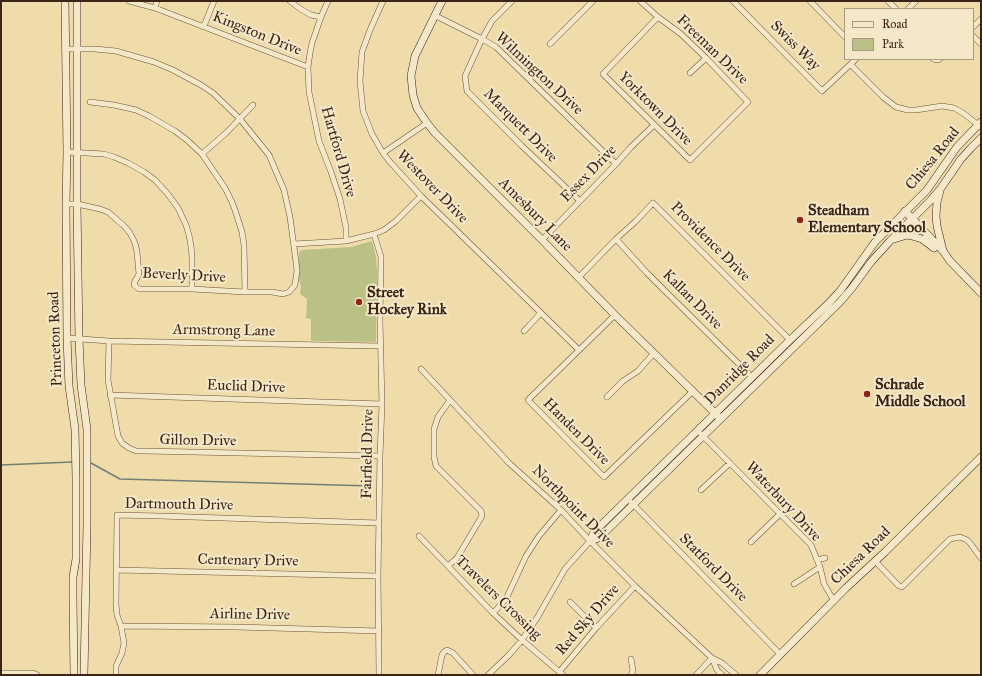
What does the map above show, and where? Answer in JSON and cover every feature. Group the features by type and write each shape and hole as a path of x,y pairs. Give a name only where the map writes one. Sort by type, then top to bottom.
{"main road":[{"name":"Princeton Road","path":"65,1 67,338 69,386 75,429 76,478 76,559 74,573 73,630 74,675"},
{"name":"Princeton Road","path":"77,1 77,204 79,339 81,385 87,428 87,535 84,675"},
{"name":"Amesbury Lane","path":"442,1 436,16 415,56 411,76 413,95 417,108 435,133 578,278 718,416"},
{"name":"Chiesa Road","path":"903,213 927,190 957,147 980,125"},
{"name":"Chiesa Road","path":"910,221 930,201 961,159 981,138"},
{"path":"941,188 937,202 936,216 943,251"},
{"path":"903,213 934,248 950,261 976,286 981,293"},
{"name":"Danridge Road","path":"718,416 752,377 840,291 878,238 903,213"},
{"path":"910,221 943,251 950,261"},
{"name":"Danridge Road","path":"590,541 599,538 630,502 700,433 840,302 871,262 910,221"},
{"path":"885,232 898,233"},
{"path":"890,241 900,237 912,236 922,239 934,248"},
{"path":"871,262 879,248 878,238"},
{"path":"67,250 78,250"},
{"path":"69,386 81,385"},
{"name":"Chiesa Road","path":"760,675 981,457"},
{"path":"76,478 87,478"},
{"path":"76,535 87,535"},
{"path":"74,573 86,573"}],"street":[{"name":"Kingston Drive","path":"129,1 155,8 204,26 308,67"},
{"path":"155,8 157,1"},
{"path":"204,26 214,1"},
{"path":"290,1 311,15 321,17"},
{"name":"Hartford Drive","path":"328,1 312,43 308,67 309,92 316,131 340,199 346,228 346,242"},
{"name":"Westover Drive","path":"383,1 362,52 360,81 363,111 372,134 390,162 421,196 579,350"},
{"name":"Marquett Drive","path":"512,1 492,21 482,39 465,76 467,91 580,202"},
{"path":"550,44 593,1"},
{"name":"Freeman Drive","path":"640,1 681,34 748,102 690,160"},
{"name":"Swiss Way","path":"733,1 822,91 851,64"},
{"path":"810,1 844,36"},
{"name":"Wilmington Drive","path":"436,16 496,47 616,164"},
{"name":"Yorktown Drive","path":"658,17 603,74 690,160"},
{"path":"65,48 94,49 116,52 154,62 173,70 213,93 240,119 269,155 280,179 289,210 294,244 346,242 374,234 384,230 396,221 421,196"},
{"path":"690,73 706,58"},
{"path":"855,60 851,64 883,97 896,107 908,110 942,106 954,108 963,112 980,125"},
{"path":"90,102 136,110 149,116 175,131 202,154 225,188 232,202 242,232 244,245 245,292"},
{"path":"202,154 253,105"},
{"path":"383,153 427,123"},
{"name":"Essex Drive","path":"542,240 654,125"},
{"path":"67,152 104,154 128,163 155,180 167,193 178,208 189,235 192,257 192,289"},
{"name":"Providence Drive","path":"578,278 616,239 636,222 653,203 790,340"},
{"name":"Beverly Drive","path":"66,204 77,204 108,212 124,226 130,233 135,243 139,265 137,278 134,285 139,289 192,289 272,292 283,294 289,292 295,285 296,262 294,244"},
{"name":"Fairfield Drive","path":"374,234 381,257 380,346 382,404 378,576 379,675"},
{"name":"Kallan Drive","path":"616,239 647,273 752,377"},
{"path":"524,331 541,313"},
{"path":"579,350 615,315"},
{"name":"Armstrong Lane","path":"67,338 109,341 380,346"},
{"name":"Gillon Drive","path":"109,341 108,380 118,436 124,446 136,451 380,456"},
{"name":"Handen Drive","path":"579,350 528,400 604,477 693,391"},
{"path":"607,397 623,381 638,371 654,353"},
{"name":"Northpoint Drive","path":"421,369 509,463 561,510 635,586 712,658 722,663 736,675"},
{"name":"Euclid Drive","path":"110,394 382,404"},
{"path":"448,566 457,558 482,516 481,511 436,466 434,457 434,429 438,417 450,400"},
{"name":"Waterbury Drive","path":"700,433 811,545 820,567 824,584 834,601"},
{"path":"701,490 730,463"},
{"name":"Statford Drive","path":"630,502 780,654"},
{"path":"493,613 506,599 526,556 539,536 561,510"},
{"path":"751,542 780,514"},
{"name":"Dartmouth Drive","path":"116,675 116,666 122,653 124,643 122,626 117,615 116,604 116,515 379,523"},
{"name":"Travelers Crossing","path":"419,536 493,613 561,673"},
{"path":"875,562 898,586 902,586 950,539 960,537 967,540 981,558"},
{"name":"Danridge Road","path":"488,675 522,640 537,618 565,569 590,541"},
{"path":"817,560 825,558"},
{"path":"794,584 820,567"},
{"name":"Centenary Drive","path":"117,570 378,576"},
{"name":"Red Sky Drive","path":"561,673 596,628 635,586"},
{"path":"570,602 596,628"},
{"name":"Airline Drive","path":"122,626 237,626 379,631"},
{"path":"438,675 442,655 447,650 453,653 473,675"},
{"path":"696,675 712,658"},
{"name":"Northpoint Drive","path":"712,658 717,670 722,675"},
{"path":"631,659 633,670 631,675"},
{"path":"1,672 33,673 37,675"}],"green space":[{"path":"372,241 376,257 377,271 376,342 311,341 311,319 306,318 307,299 300,294 299,252 302,250 351,247"}],"waterway":[{"path":"1,465 72,462"},
{"path":"91,463 120,479 372,486"}],"place":[{"name":"Steadham Elementary School","path":"800,220"},
{"name":"Street Hockey Rink","path":"359,302"},
{"name":"Schrade Middle School","path":"867,394"}]}
